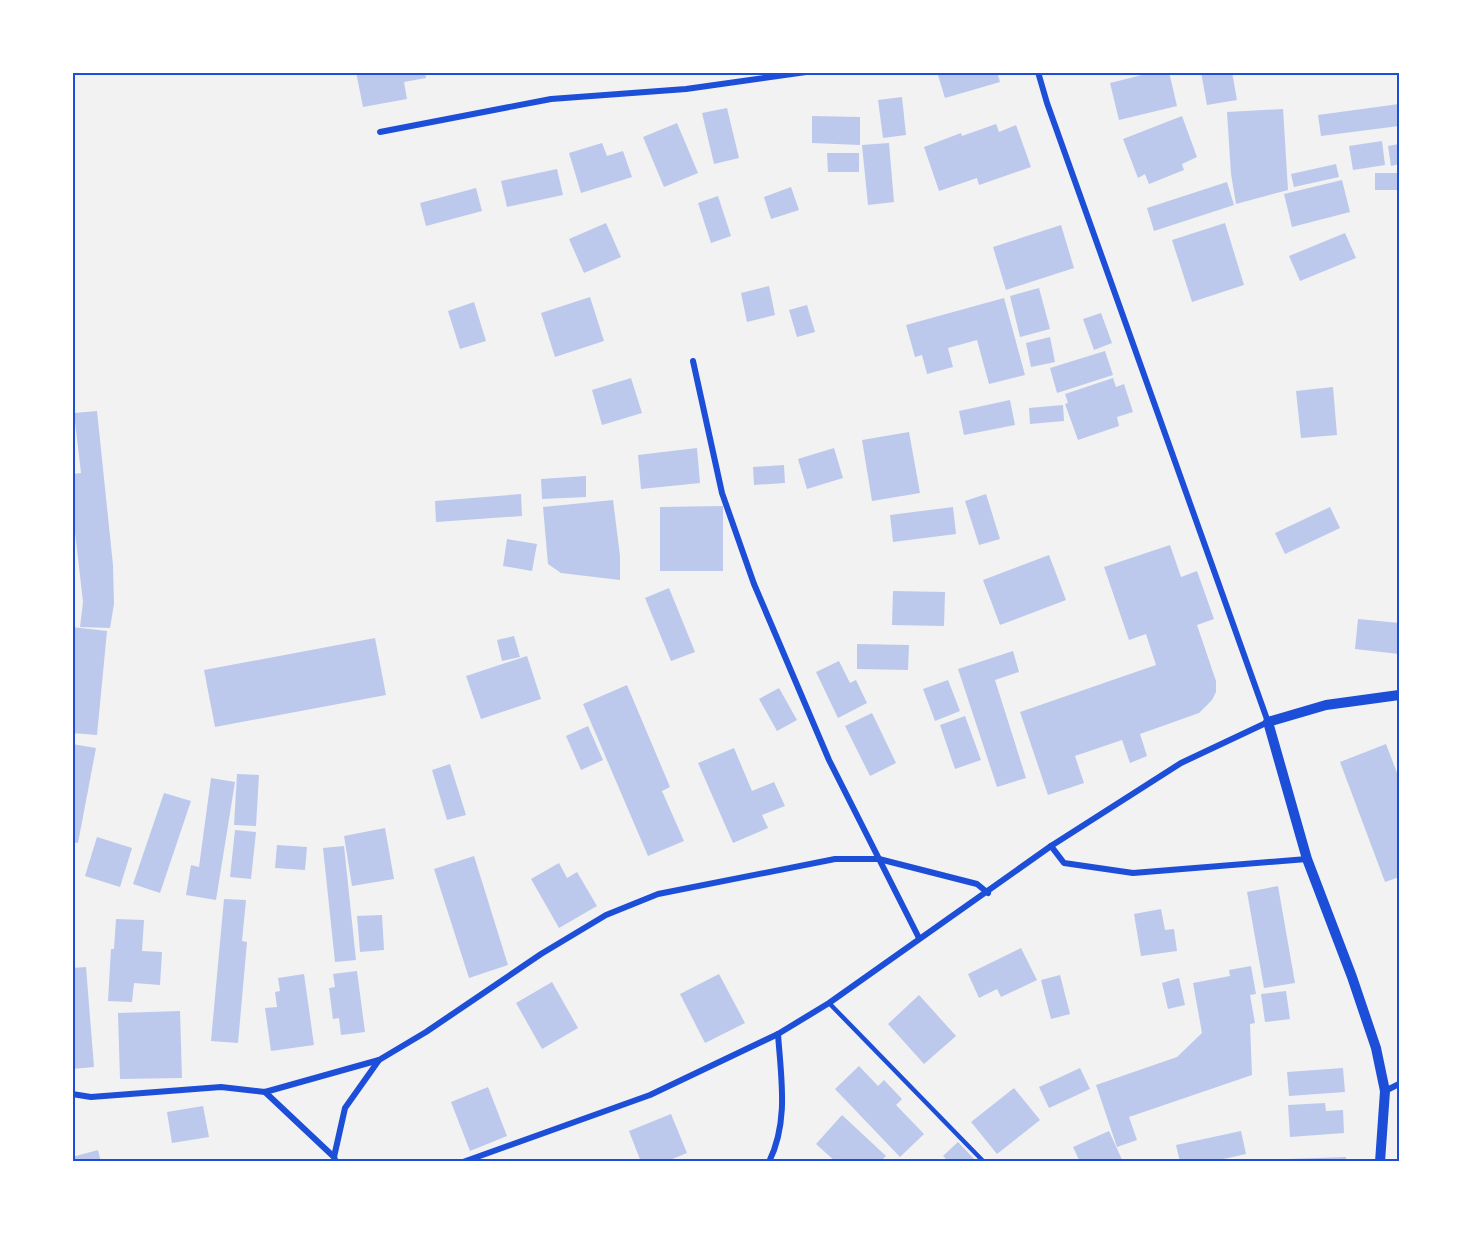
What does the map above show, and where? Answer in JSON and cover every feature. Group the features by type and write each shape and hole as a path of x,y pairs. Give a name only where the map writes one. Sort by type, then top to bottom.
{"street":[{"path":"380,132 551,99 686,89 806,72"},
{"path":"1038,72 1268,722 1307,859 1353,977 1376,1048 1385,1091 1380,1162"},
{"path":"693,361 722,493 754,584 829,760 919,938"},
{"path":"463,1162 650,1095 778,1034 829,1003 919,938 988,893 1051,846 1181,764 1268,722 1326,705 1399,695"},
{"path":"1051,846 1064,863 1133,873 1307,859"},
{"path":"72,1094 91,1097 220,1087 265,1092 379,1060 606,915 658,894 835,859 879,859 977,884 988,893"},
{"path":"769,1162 775,1150 783,1108 778,1034"},
{"path":"335,1160 345,1108 379,1060"},
{"path":"1385,1091 1399,1083"},
{"path":"265,1092 335,1160"}],"lane":[{"path":"829,1003 984,1162"}],"building":[{"path":"356,72 425,72 426,78 404,82 407,99 363,107"},
{"path":"937,72 997,72 1000,82 945,98"},
{"path":"1154,72 1169,72 1177,106 1119,120 1110,83"},
{"path":"1201,72 1232,72 1237,100 1207,105"},
{"path":"902,97 906,135 883,138 878,100"},
{"path":"1399,104 1399,126 1321,136 1318,115"},
{"path":"727,108 739,158 714,164 702,113"},
{"path":"1283,109 1288,190 1236,204 1231,174 1227,112"},
{"path":"812,116 860,117 860,145 812,143"},
{"path":"1182,116 1197,157 1182,164 1184,170 1149,184 1145,174 1138,178 1123,139"},
{"path":"677,123 698,173 664,187 643,137"},
{"path":"996,124 999,132 1016,125 1031,167 979,185 977,178 939,191 924,147 961,133 962,136"},
{"path":"1382,141 1385,165 1353,170 1349,146"},
{"path":"602,143 607,156 623,151 632,177 581,193 569,153"},
{"path":"889,143 894,202 868,205 862,145"},
{"path":"1399,144 1399,164 1391,166 1388,146"},
{"path":"827,153 859,153 859,172 828,172"},
{"path":"1336,164 1339,177 1294,187 1291,174"},
{"path":"557,169 563,195 507,207 501,181"},
{"path":"1375,173 1399,173 1399,190 1375,190"},
{"path":"1342,180 1350,212 1292,227 1284,194"},
{"path":"1227,182 1234,205 1154,231 1147,208"},
{"path":"791,187 799,210 771,219 764,197"},
{"path":"476,188 482,211 426,226 420,203"},
{"path":"718,196 731,236 711,243 698,203"},
{"path":"606,223 621,257 584,273 569,239"},
{"path":"1225,223 1244,285 1192,302 1172,240"},
{"path":"1061,225 1074,268 1006,290 993,247"},
{"path":"1345,233 1356,258 1300,281 1289,256"},
{"path":"769,286 775,315 747,322 741,293"},
{"path":"1039,288 1050,329 1020,337 1010,296"},
{"path":"590,297 604,341 555,357 541,313"},
{"path":"1004,298 1025,375 989,384 977,340 948,348 953,367 927,374 922,355 915,357 906,325"},
{"path":"474,302 486,341 460,349 448,311"},
{"path":"807,305 815,332 797,337 789,310"},
{"path":"1101,313 1112,343 1094,350 1083,319"},
{"path":"1050,337 1055,362 1031,367 1026,343"},
{"path":"1105,351 1113,375 1057,393 1050,368"},
{"path":"631,378 642,413 602,425 592,390"},
{"path":"1113,378 1116,387 1124,384 1133,412 1117,417 1119,426 1078,440 1065,404 1068,403 1065,394"},
{"path":"1333,387 1337,435 1301,438 1296,391"},
{"path":"1010,400 1015,425 964,435 959,411"},
{"path":"1063,405 1064,421 1030,424 1029,408"},
{"path":"97,411 113,565 114,604 110,628 80,627 83,602 72,506 72,474 81,473 74,413"},
{"path":"909,432 920,493 872,501 862,440"},
{"path":"697,448 700,483 641,489 638,455"},
{"path":"834,448 843,478 807,489 798,459"},
{"path":"784,465 785,483 754,485 753,467"},
{"path":"586,476 586,497 542,499 541,479"},
{"path":"521,494 522,516 436,522 435,501"},
{"path":"986,494 1000,539 979,545 965,501"},
{"path":"613,500 620,556 620,580 561,573 548,564 543,507"},
{"path":"723,506 723,571 660,571 660,507"},
{"path":"953,507 956,534 893,542 890,515"},
{"path":"1330,507 1340,528 1285,554 1275,533"},
{"path":"507,539 537,544 532,571 503,566"},
{"path":"1170,545 1181,577 1197,571 1214,619 1197,625 1216,681 1216,692 1212,700 1199,713 1140,734 1147,756 1130,763 1122,740 1075,756 1084,783 1048,795 1020,712 1156,665 1146,634 1129,640 1104,567"},
{"path":"1049,555 1066,600 1000,625 983,580"},
{"path":"669,588 695,652 671,661 645,598"},
{"path":"893,591 945,592 944,626 892,625"},
{"path":"1358,619 1399,623 1399,654 1355,649"},
{"path":"72,627 107,631 97,735 72,733"},
{"path":"514,636 520,657 502,661 497,640"},
{"path":"375,638 386,695 215,727 204,670"},
{"path":"857,644 909,645 908,670 857,669"},
{"path":"1013,651 1019,672 995,680 1026,778 997,787 958,669"},
{"path":"527,656 541,699 481,719 466,676"},
{"path":"839,661 850,683 856,680 867,703 838,718 816,672"},
{"path":"948,680 960,711 935,721 923,689"},
{"path":"627,685 670,787 662,791 684,841 648,856 583,704"},
{"path":"779,688 797,720 777,731 759,699"},
{"path":"872,713 896,763 870,776 845,726"},
{"path":"965,716 981,760 955,769 940,725"},
{"path":"588,726 603,760 581,770 566,736"},
{"path":"72,744 96,748 78,843 72,842"},
{"path":"1386,744 1399,778 1399,877 1385,882 1340,762"},
{"path":"734,748 752,791 774,782 785,806 762,815 768,828 733,843 698,763"},
{"path":"450,764 466,815 447,820 432,770"},
{"path":"237,774 259,775 256,826 234,825"},
{"path":"211,778 235,782 216,900 186,895 191,865 199,867"},
{"path":"164,793 191,801 160,893 133,884"},
{"path":"385,828 394,879 352,886 344,836"},
{"path":"235,830 256,832 251,879 230,877"},
{"path":"97,837 132,848 120,887 85,876"},
{"path":"277,845 307,847 305,870 275,868"},
{"path":"344,846 356,960 335,962 323,848"},
{"path":"474,856 508,965 469,978 434,869"},
{"path":"559,863 567,878 577,872 597,906 559,928 531,879"},
{"path":"1278,886 1295,983 1264,988 1247,892"},
{"path":"224,899 246,900 242,941 247,942 238,1043 211,1041"},
{"path":"1161,909 1165,930 1174,929 1177,951 1141,956 1134,914"},
{"path":"382,915 384,950 360,952 357,916"},
{"path":"116,919 144,920 142,951 162,952 160,985 134,983 132,1002 108,1001 111,949 114,949"},
{"path":"1021,948 1037,980 1001,997 997,989 979,998 968,974"},
{"path":"1251,966 1256,994 1250,995 1255,1023 1250,1024 1252,1075 1129,1117 1137,1140 1117,1147 1096,1085 1177,1057 1202,1033 1193,983 1230,976 1229,970"},
{"path":"86,967 94,1067 72,1069 72,968"},
{"path":"357,971 365,1032 341,1035 339,1018 333,1019 329,988 335,987 333,974"},
{"path":"304,974 314,1045 271,1051 265,1008 277,1007 275,992 280,991 278,978"},
{"path":"719,974 745,1023 705,1043 680,994"},
{"path":"1060,975 1070,1014 1051,1019 1041,980"},
{"path":"1179,978 1185,1005 1168,1009 1162,983"},
{"path":"552,982 578,1028 542,1049 516,1003"},
{"path":"1286,991 1290,1019 1265,1022 1261,994"},
{"path":"919,995 956,1036 924,1064 888,1024"},
{"path":"180,1011 182,1078 120,1079 118,1013"},
{"path":"859,1066 878,1086 884,1080 902,1099 896,1105 924,1134 900,1157 835,1089"},
{"path":"1080,1068 1090,1089 1049,1108 1039,1087"},
{"path":"1343,1068 1345,1092 1289,1096 1287,1072"},
{"path":"488,1087 507,1136 470,1151 451,1102"},
{"path":"1014,1088 1040,1120 997,1154 971,1122"},
{"path":"1325,1103 1326,1111 1343,1110 1344,1133 1290,1137 1288,1105"},
{"path":"203,1106 209,1137 172,1143 167,1112"},
{"path":"671,1114 687,1153 665,1162 641,1162 629,1131"},
{"path":"842,1115 886,1156 880,1162 836,1162 816,1144"},
{"path":"1109,1131 1123,1162 1080,1162 1073,1147"},
{"path":"1241,1131 1246,1154 1210,1162 1180,1162 1176,1145"},
{"path":"958,1142 977,1162 949,1162 943,1156"},
{"path":"98,1150 101,1162 72,1162 72,1157"},
{"path":"1346,1157 1346,1162 1287,1162 1287,1159"}]}
